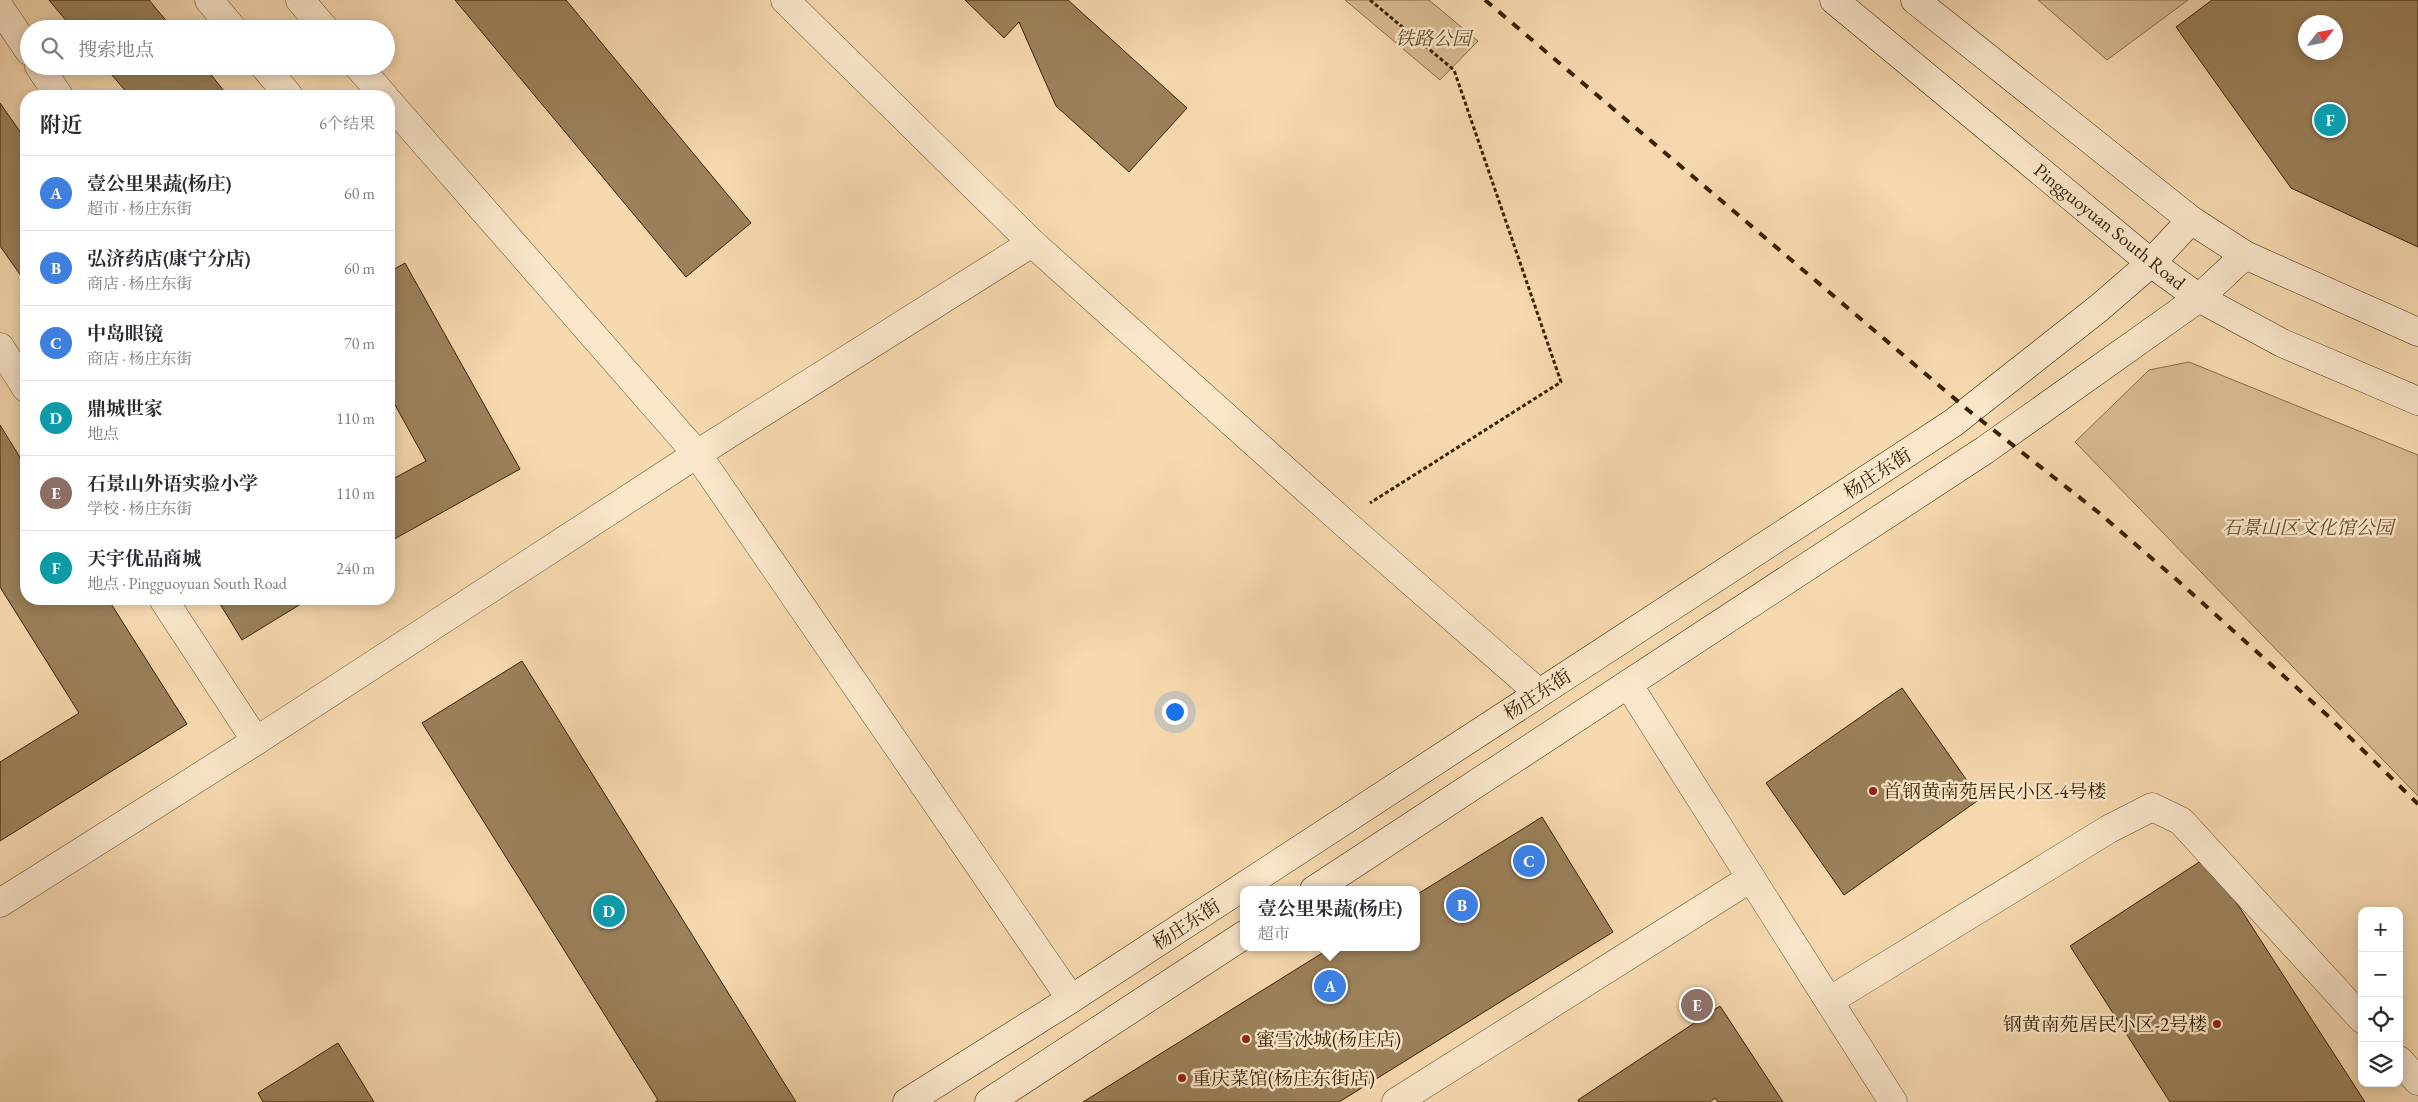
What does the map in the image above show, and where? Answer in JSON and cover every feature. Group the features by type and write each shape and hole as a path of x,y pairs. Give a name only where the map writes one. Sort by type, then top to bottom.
{"street":[{"path":"209,0 226,20"},
{"path":"300,0 317,20"},
{"path":"785,0 1032,243 1342,521 1539,693"},
{"name":"Pingguoyuan South Road","path":"1834,0 2150,263 2199,298 2282,344 2418,401"},
{"path":"1915,0 2191,220 2245,255 2418,332"},
{"path":"0,8 20,38"},
{"path":"45,75 55,90"},
{"path":"272,75 284,90"},
{"path":"366,75 379,90"},
{"path":"395,109 696,454 1071,999"},
{"name":"杨庄东街","path":"1244,886 1953,423 2099,308 2150,263 2191,220"},
{"path":"0,903 256,741 696,454 1032,243"},
{"path":"1320,886 1985,450 2199,298 2245,255"},
{"path":"0,347 20,376"},
{"path":"167,605 256,741"},
{"path":"1628,684 1893,1102"},
{"path":"1829,1001 2109,829 2152,807 2181,821 2358,1015"},
{"path":"1396,1102 1751,878"},
{"name":"杨庄东街","path":"907,1102 1071,999 1240,888"},
{"path":"989,1102 1240,939"},
{"path":"2403,1064 2418,1080"}],"path":[{"path":"1342,521 1561,382 1454,70 1370,0"}],"green space":[{"name":"铁路公园","path":"1345,0 1429,0 1478,41 1440,80"},
{"path":"2038,0 2188,0 2107,60"},
{"name":"石景山区文化馆公园","path":"2189,362 2418,455 2418,796 2075,442 2149,370"}],"building":[{"path":"49,0 149,0 166,20 66,20"},
{"path":"455,0 566,0 751,223 686,277"},
{"path":"965,0 1068,0 1187,108 1129,172 1056,106 1019,22 1004,38"},
{"path":"2212,0 2418,0 2418,247 2291,188 2176,27"},
{"path":"112,75 211,75 223,90 125,90"},
{"path":"0,103 20,131 20,274 0,246"},
{"path":"405,263 520,469 395,539 395,478 426,461 395,405 395,269"},
{"path":"0,425 20,457 20,605 112,605 187,724 0,841 0,762 79,713 0,587"},
{"path":"221,605 299,605 242,640"},
{"path":"522,661 796,1102 655,1102 658,1100 422,723"},
{"name":"首钢黄南苑居民小区-4号楼","path":"1902,688 1980,799 1844,895 1766,783"},
{"path":"1542,817 1613,932 1339,1102 1083,1102 1326,951 1420,951 1420,893"},
{"name":"钢黄南苑居民小区-2号楼","path":"2207,857 2365,1102 2170,1102 2070,946"},
{"path":"1720,1006 1783,1102 1718,1102 1715,1098 1710,1102 1579,1102 1578,1100"},
{"path":"338,1043 374,1102 263,1102 258,1093"}],"railway":[{"path":"1485,0 1968,410 2098,512 2177,580 2327,715 2418,804"}],"place":[{"name":"天宇优品商城","path":"2330,120"},
{"name":"首钢黄南苑居民小区-4号楼","path":"1873,791"},
{"name":"中岛眼镜","path":"1529,861"},
{"name":"弘济药店(康宁分店)","path":"1462,905"},
{"name":"鼎城世家","path":"609,911"},
{"name":"壹公里果蔬(杨庄)","path":"1330,986"},
{"name":"石景山外语实验小学","path":"1697,1005"},
{"name":"钢黄南苑居民小区-2号楼","path":"2217,1024"},
{"name":"蜜雪冰城(杨庄店)","path":"1246,1039"},
{"name":"重庆菜馆(杨庄东街店)","path":"1182,1078"}]}
